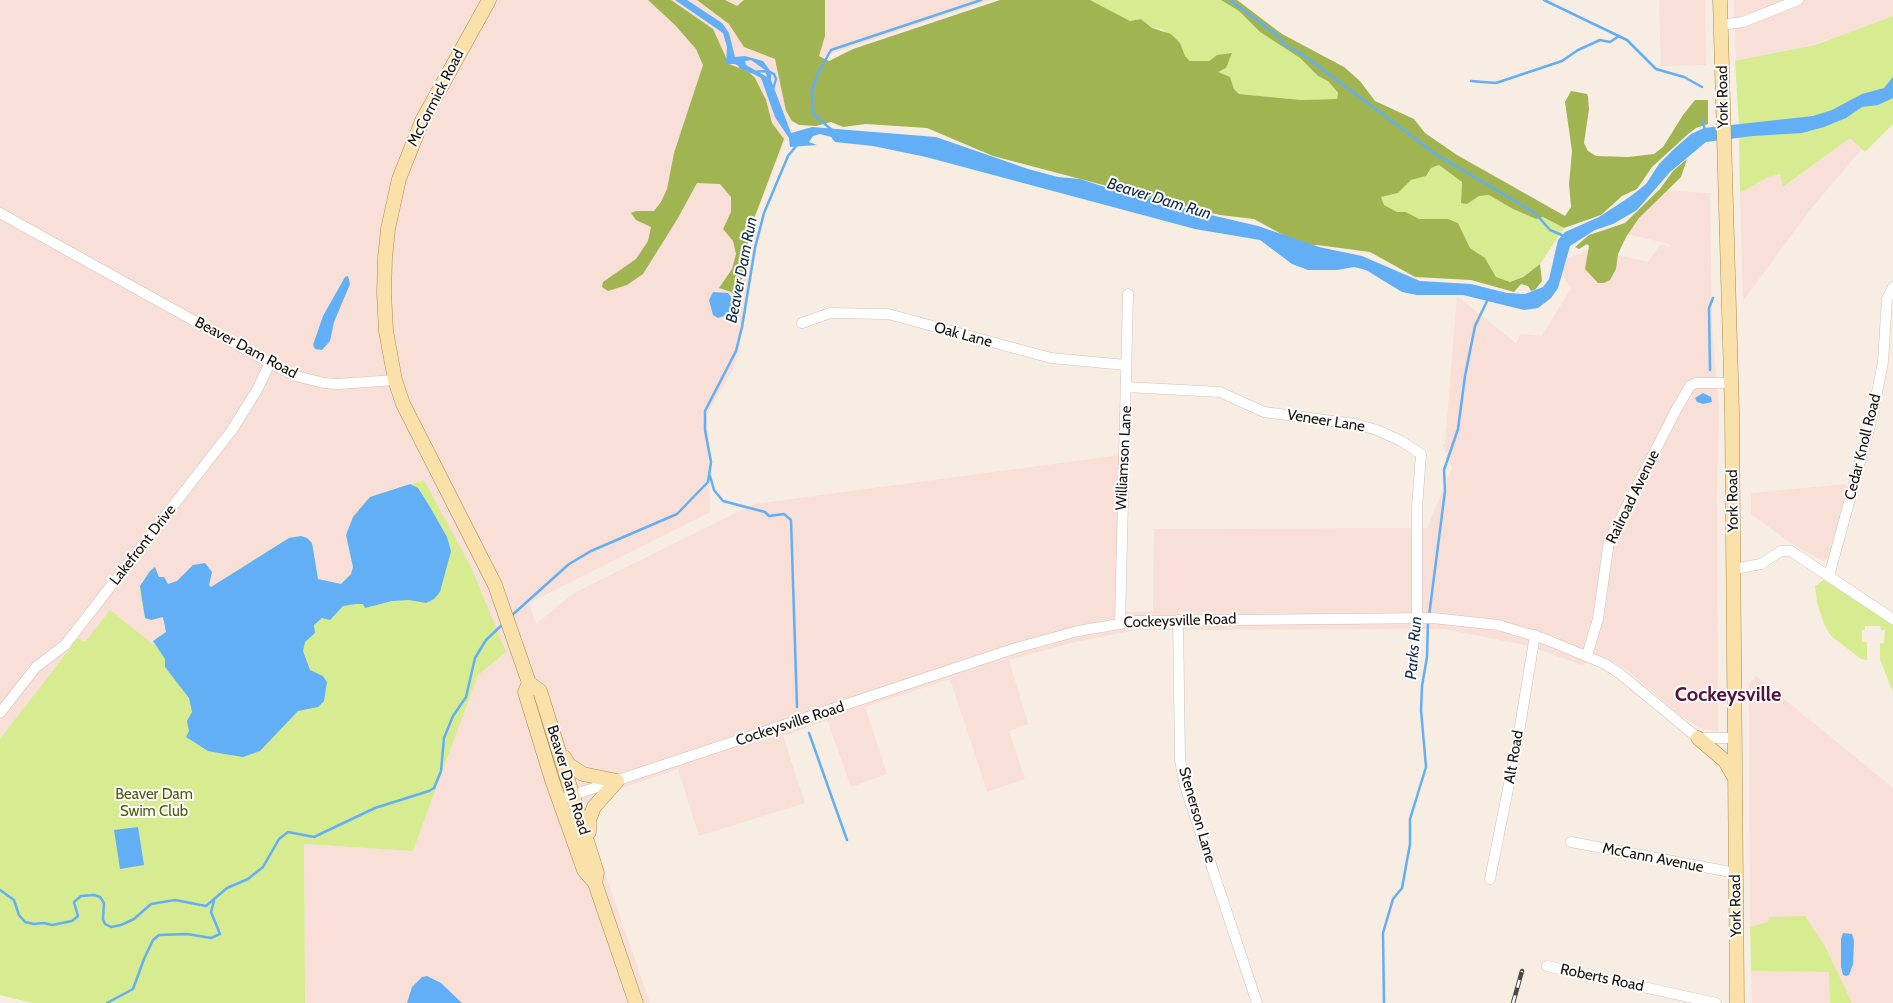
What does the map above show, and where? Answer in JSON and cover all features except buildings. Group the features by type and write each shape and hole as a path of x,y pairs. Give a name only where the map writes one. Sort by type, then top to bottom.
{"main road":[{"name":"McCormick Road","path":"395,380 386,331 384,293 388,229 395,197 406,159 422,121 489,0"},
{"name":"York Road","path":"1720,0 1732,383 1737,1003"},
{"name":"Beaver Dam Road","path":"395,380 414,429 482,559 502,602 529,684 540,691 574,794 597,873 595,883"},
{"name":"Beaver Dam Road","path":"529,684 525,692 559,799 584,870 595,883 636,1003"},
{"path":"1698,738 1725,761 1735,779"},
{"path":"557,743 569,766 590,777 617,781"},
{"path":"589,848 589,820 591,812 597,802 617,781"}],"street":[{"path":"1721,25 1743,22 1798,0"},
{"name":"Beaver Dam Road","path":"0,213 296,376 324,383 351,385 395,380"},
{"name":"Cedar Knoll Road","path":"1830,576 1874,408 1883,362 1887,299 1893,286"},
{"name":"Williamson Lane","path":"1120,623 1121,503 1128,294"},
{"name":"Oak Lane","path":"802,322 830,313 888,314 1050,358 1126,365"},
{"name":"Lakefront Drive","path":"0,713 36,667 65,645 232,430 257,390 270,363"},
{"name":"Railroad Avenue","path":"1587,656 1598,619 1609,541 1676,410 1690,386 1696,383 1732,383"},
{"name":"Veneer Lane","path":"1126,387 1220,392 1264,412 1355,424 1377,430 1401,441 1421,454 1417,508 1425,618"},
{"path":"1734,569 1761,564 1775,554 1785,550 1797,554 1893,619"},
{"name":"Cockeysville Road","path":"559,799 1016,648 1062,634 1120,623 1178,620 1425,618 1485,623 1535,635 1587,656 1619,673 1698,738"},
{"name":"Stenerson Lane","path":"1178,620 1180,760 1185,786 1257,1003"},
{"name":"Alt Road","path":"1490,879 1517,744 1535,635"},
{"path":"1698,738 1734,738"},
{"name":"McCann Avenue","path":"1571,842 1736,873"},
{"name":"Roberts Road","path":"1547,966 1716,1003"}],"shaded area":[{"path":"0,0 991,0 818,58 751,226 758,230 743,315 739,354 734,367 707,414 710,512 529,603 536,624 574,593 754,504 1121,455 1116,613 1153,611 1154,529 1427,528 1452,468 1442,444 1445,445 1457,296 1516,343 1521,334 1542,336 1571,288 1562,274 1564,260 1590,249 1648,262 1660,245 1670,247 1670,244 1622,233 1657,190 1710,193 1712,325 1719,409 1717,488 1718,731 1702,729 1681,716 1627,670 1605,657 1581,665 1530,646 1444,629 1135,630 1075,642 1009,660 1028,724 1009,731 1025,779 987,792 950,679 865,707 887,774 851,787 827,720 783,736 805,803 699,836 678,769 618,789 608,795 592,825 594,841 650,1003 305,1003 304,844 413,851 478,675 506,652 424,480 383,492 353,517 346,535 353,567 351,574 341,584 318,579 312,543 289,538 211,587 209,585 211,579 193,565 177,581 167,584 159,577 155,568 142,581 140,595 145,618 151,620 163,617 166,632 157,649 110,611 85,642 78,638 0,739"},
{"path":"1659,0 1705,0 1706,65 1661,66"},
{"path":"1734,0 1893,0 1893,16 1813,45 1736,62"},
{"path":"1850,138 1862,149 1810,210 1743,301 1740,193 1768,177 1780,174 1784,187"},
{"path":"1846,484 1848,493 1829,558 1823,561 1795,546 1751,514 1751,493"},
{"path":"1756,676 1893,788 1893,1003 1852,1003 1826,948 1769,922 1750,927 1749,684"},
{"path":"1751,971 1830,972 1830,1003 1752,1003"}],"green space":[{"path":"648,0 671,0 713,29 729,64 749,72 755,78 766,100 772,123 784,139 751,227 738,298 731,292 719,288 732,269 736,254 733,241 723,229 731,212 731,197 720,184 697,183 678,218 643,274 627,285 608,291 602,287 603,282 636,259 648,241 651,227 636,220 631,213 636,211 654,211 661,202 667,189 674,153 703,65 696,49 675,25"},
{"path":"697,0 725,0 737,6 744,0 825,0 825,36 819,56 829,61 853,49 1000,0 1090,0 1130,21 1141,19 1152,28 1171,34 1180,43 1185,56 1190,61 1209,61 1217,55 1232,53 1226,68 1218,72 1230,77 1234,89 1239,94 1301,100 1337,99 1338,93 1328,81 1318,76 1300,58 1260,32 1239,11 1221,0 1237,0 1282,34 1344,67 1360,81 1375,101 1414,119 1425,133 1457,155 1565,216 1571,207 1569,184 1572,151 1565,102 1571,91 1587,94 1589,109 1584,143 1588,151 1596,156 1628,157 1654,154 1663,147 1695,100 1708,100 1708,124 1696,128 1687,135 1652,167 1637,189 1622,196 1601,215 1564,228 1543,217 1536,219 1513,209 1489,195 1479,196 1467,204 1461,203 1462,182 1439,165 1431,168 1426,176 1411,180 1398,193 1381,197 1384,205 1397,212 1406,212 1419,219 1448,219 1458,223 1470,248 1485,258 1496,277 1510,282 1523,277 1540,264 1542,281 1535,290 1531,291 1528,286 1521,284 1514,292 1471,280 1415,277 1370,252 1317,245 1303,246 1254,219 1220,215 993,156 927,128 866,124 843,127 831,122 816,126 799,125 792,121 786,111 775,59 744,47 729,24"},
{"path":"1090,0 1221,0 1239,11 1260,32 1300,58 1318,76 1328,81 1338,94 1337,99 1301,100 1239,94 1234,89 1230,78 1217,72 1217,55 1209,61 1190,61 1185,57 1180,43 1162,29 1152,28 1141,19 1130,21"},
{"path":"1893,16 1893,124 1865,152 1850,138 1783,187 1780,174 1768,177 1740,193 1739,135 1748,124 1739,125 1735,61 1815,45"},
{"path":"1687,159 1681,177 1639,218 1626,237 1618,254 1616,269 1610,280 1598,283 1585,269 1589,246 1587,244 1579,249 1575,247 1589,235 1625,223 1660,189 1673,171"},
{"path":"1439,165 1462,182 1461,202 1467,204 1479,196 1489,195 1513,209 1536,219 1543,217 1564,228 1540,264 1522,277 1509,282 1496,277 1485,258 1470,248 1458,223 1448,219 1419,219 1406,212 1397,212 1384,205 1381,197 1398,193 1411,180 1426,176 1431,168"},
{"name":"Beaver Dam Swim Club","path":"424,480 471,567 506,652 478,675 413,851 304,844 305,1003 32,1003 0,995 0,739 78,638 85,642 110,610 156,647 153,641 166,632 163,617 151,620 145,618 140,595 140,586 150,571 155,567 159,577 164,577 168,584 177,581 193,565 205,563 212,572 209,585 211,587 289,538 301,536 307,538 312,543 318,579 341,584 351,574 353,567 346,535 353,517 370,497"},
{"path":"1824,580 1893,625 1893,692 1880,660 1880,643 1884,643 1885,630 1881,630 1880,626 1865,626 1865,630 1862,630 1862,642 1867,642 1867,660 1861,659 1831,636 1824,624 1817,602 1815,586"},
{"path":"1805,916 1826,948 1852,1003 1830,1003 1829,972 1751,971 1750,927 1768,922 1769,917"}],"water":[{"name":"Beaver Dam Run","path":"675,0 687,0 722,23 729,33 735,57 745,56 763,61 771,72 771,80 791,133 812,127 936,137 1028,169 1058,177 1080,179 1114,190 1161,200 1198,212 1258,226 1319,247 1362,256 1420,281 1471,284 1507,293 1525,294 1543,287 1549,279 1558,240 1565,232 1599,217 1631,196 1646,184 1659,164 1691,134 1704,128 1813,116 1832,110 1862,94 1884,88 1893,77 1893,98 1878,105 1862,107 1846,118 1802,133 1753,136 1706,142 1670,172 1637,210 1613,224 1595,230 1570,246 1558,288 1551,298 1538,308 1524,310 1463,295 1417,295 1402,292 1366,270 1354,267 1337,270 1308,270 1292,264 1260,240 1195,229 926,157 873,146 835,142 831,137 820,134 813,136 809,142 817,145 790,147 789,138 775,117 761,78 735,64 726,64 727,47 723,33","holes":["751,60 765,70 767,77 746,65 745,61"]},
{"path":"348,276 350,284 334,322 330,341 322,350 315,349 313,345 323,316 345,277"},
{"path":"713,292 728,293 732,298 732,307 727,315 718,318 713,315 709,300"},
{"path":"1703,393 1711,397 1712,402 1703,404 1697,402 1695,398"},
{"path":"410,484 418,488 430,507 447,537 451,551 440,592 434,599 426,603 409,600 392,601 365,608 363,604 343,606 330,620 322,618 314,625 315,633 305,642 303,651 310,670 323,676 327,682 324,701 318,707 298,711 260,751 243,757 208,751 186,737 189,731 187,721 192,712 189,698 165,667 165,659 153,641 166,632 163,617 151,620 145,618 140,586 150,571 155,567 159,577 164,577 168,584 177,581 193,565 205,563 212,572 209,585 211,587 289,538 301,536 307,538 312,543 318,579 341,584 351,574 353,567 346,535 353,517 370,497"},
{"path":"138,827 144,865 120,869 114,830"},
{"path":"1843,933 1852,934 1854,941 1853,964 1849,975 1846,976 1843,975 1841,967 1841,939"},
{"path":"427,976 441,983 462,1003 407,1003 412,987 422,977"}],"waterway":[{"path":"832,130 814,115 812,103 812,91 818,73 831,50 981,0"},
{"path":"1230,0 1278,36 1285,45 1302,54 1437,155 1536,214 1550,230 1564,236"},
{"path":"1544,0 1627,40 1656,69 1684,77 1702,87"},
{"path":"1471,81 1496,83 1562,61 1578,50 1600,40 1610,42 1619,36"},
{"path":"740,67 752,72 767,71 774,74 776,79 773,89"},
{"path":"1702,120 1705,130"},
{"name":"Beaver Dam Run","path":"510,617 569,564 591,551 677,514 708,482 711,462 705,430 705,411 736,351 742,327 755,248 764,213 788,156 797,145"},
{"path":"1710,370 1709,308 1713,298"},
{"name":"Parks Run","path":"1429,616 1445,491 1444,470 1458,429 1465,376 1475,326 1488,299"},
{"path":"710,476 714,490 723,501 765,512 769,516 784,514 791,520 797,707"},
{"name":"Parks Run","path":"1384,1003 1383,933 1393,899 1402,888 1410,844 1410,819 1426,767 1421,710 1422,686 1427,657 1428,621"},
{"name":"Beaver Dam Run","path":"0,890 14,900 19,915 25,922 34,924 44,923 52,925 72,921 78,916 74,902 81,896 94,895 100,897 104,903 103,919 105,924 111,927 134,919 151,904 175,900 206,906 227,888 248,879 263,867 279,839 288,832 314,837 375,808 429,791 434,788 441,771 444,738 453,716 466,697 475,658 486,640 503,624"},
{"path":"809,733 847,840"},
{"path":"107,1003 133,989 153,940 159,935 187,934 211,938 220,934 211,912 214,901"}],"railway":[{"path":"1513,1003 1522,971"}],"district":[{"name":"Cockeysville","path":"1728,695"}]}
